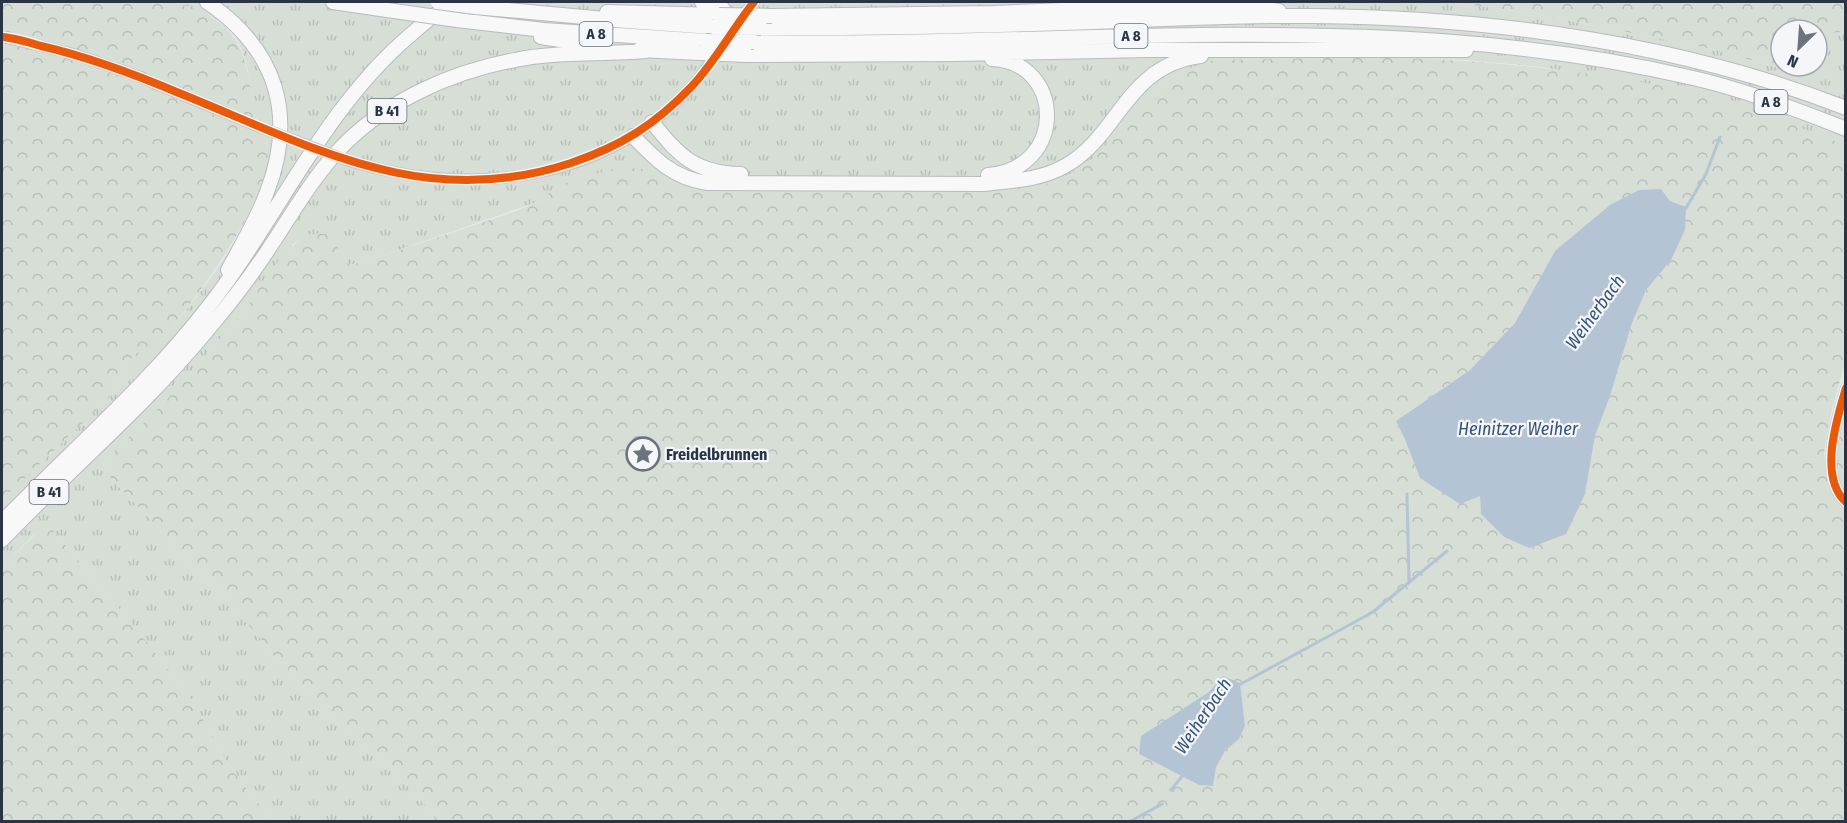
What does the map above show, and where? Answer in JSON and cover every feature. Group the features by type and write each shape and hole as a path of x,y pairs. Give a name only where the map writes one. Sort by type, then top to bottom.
{"highway":[{"path":"207,2 224,13 247,35 263,58 274,83 282,124 279,152 267,192 208,308"},
{"name":"A 8","path":"333,2 487,24 703,47 750,49 837,44 1282,34 1385,36 1507,47 1632,65 1696,79 1802,112 1845,129"},
{"name":"A 8","path":"438,2 545,14 719,17 761,28 850,28 1314,16 1490,25 1639,46 1721,67 1810,94 1845,108"},
{"name":"B 41","path":"2,522 152,373 208,308 243,261 324,135 351,98 395,48 436,14 460,2"},
{"path":"702,2 719,17 1247,6 1314,16"},
{"path":"892,13 944,8 960,2"},
{"path":"1068,2 1093,8"},
{"path":"487,24 559,41 646,51 703,47"},
{"path":"750,49 954,54 1244,50 1458,51 1507,47"},
{"path":"633,136 670,171 684,178 707,183 984,184 1013,181 1052,172 1081,156 1094,143 1133,92 1159,71 1175,62 1192,57 1244,50"},
{"name":"B 41","path":"2,540 140,405 189,352 239,293 321,171 337,152 375,118 435,85 513,60 550,54 612,54 646,51"},
{"path":"651,122 685,159 698,167 728,174 983,175 1000,174 1015,169 1033,155 1045,133 1048,120 1046,105 1038,83 1014,63 954,54"}],"street":[{"path":"2,37 74,54 132,74 257,126 376,169 422,178 456,181 488,180 520,177 555,168 603,152 633,136 693,84 754,2"},
{"path":"1845,388 1831,465 1832,480 1845,502"}],"green space":[{"path":"168,1 209,15 231,34 239,45 249,76 254,103 266,136 269,160 261,189 238,233 168,334 155,350 138,352 126,363 116,391 2,500 2,2"},
{"path":"172,2 1450,2 1536,14 1713,49 1769,65 1769,78 1829,78 1829,34 1845,32 1845,145 1744,109 1685,91 1542,67 1466,60 1375,57 1213,60 1185,70 1142,98 1121,122 1104,149 1080,169 1054,182 1026,189 961,192 698,189 680,185 642,169 559,185 540,201 370,260 348,265 343,255 311,234 293,244 248,307 164,403 103,462 105,472 218,591 335,722 411,789 439,821 272,821 230,767 192,700 142,636 51,528 34,534 2,568 2,500 116,391 126,363 138,352 155,350 231,248 254,204 268,167 269,152 255,109 248,70 241,48 230,30 222,23"},
{"path":"1450,2 1845,2 1845,32 1829,34 1829,18 1769,18 1769,65 1713,49 1536,14"},
{"path":"1375,57 1431,59 1569,71 1686,91 1767,116 1845,145 1845,363 1832,409 1824,453 1827,481 1838,502 1845,509 1845,821 439,821 411,789 335,722 218,591 105,472 103,462 164,403 248,307 283,256 310,235 329,234 349,265 511,213 540,201 559,185 619,167 642,169 680,185 698,189 961,192 1026,189 1054,182 1080,169 1104,149 1121,122 1142,98 1185,70 1213,60","holes":["1661,189 1670,201 1671,260 1646,290 1632,323 1610,396 1595,436 1585,494 1529,548 1504,537 1481,514 1480,495 1420,478 1396,421 1470,370 1515,323 1555,251","1223,677 1240,683 1245,726 1239,739 1225,751 1216,766 1213,786 1199,785 1139,754 1177,715 1209,692"]},
{"path":"1845,399 1845,496 1836,478 1834,453"},
{"path":"44,525 51,528 142,636 192,700 230,767 272,821 2,821 2,568"}],"water":[{"name":"Heinitzer Weiher","path":"1661,189 1670,201 1686,207 1685,230 1671,260 1646,290 1632,323 1610,396 1595,436 1585,494 1566,534 1529,548 1504,537 1481,514 1480,496 1460,504 1420,478 1396,421 1470,370 1515,323 1555,251 1610,205 1639,190"},
{"path":"1223,676 1240,683 1245,726 1239,739 1225,751 1216,767 1213,786 1199,785 1139,754 1141,736 1209,692"}],"waterway":[{"name":"Weiherbach","path":"1686,208 1706,174 1720,137"},
{"path":"1407,494 1409,582"},
{"name":"Weiherbach","path":"1239,685 1373,612 1447,551"},
{"name":"Weiherbach","path":"1171,790 1183,775"},
{"name":"Weiherbach","path":"1129,822 1162,804"}],"cycle path":[{"path":"2,37 22,40 111,66 275,133 369,166 417,176 466,180 517,176 571,163 606,149 636,133 665,112 692,86 754,2"},
{"path":"1846,388 1838,415 1831,463 1833,478 1846,502"}],"place":[{"name":"Freidelbrunnen","path":"643,454"}]}
